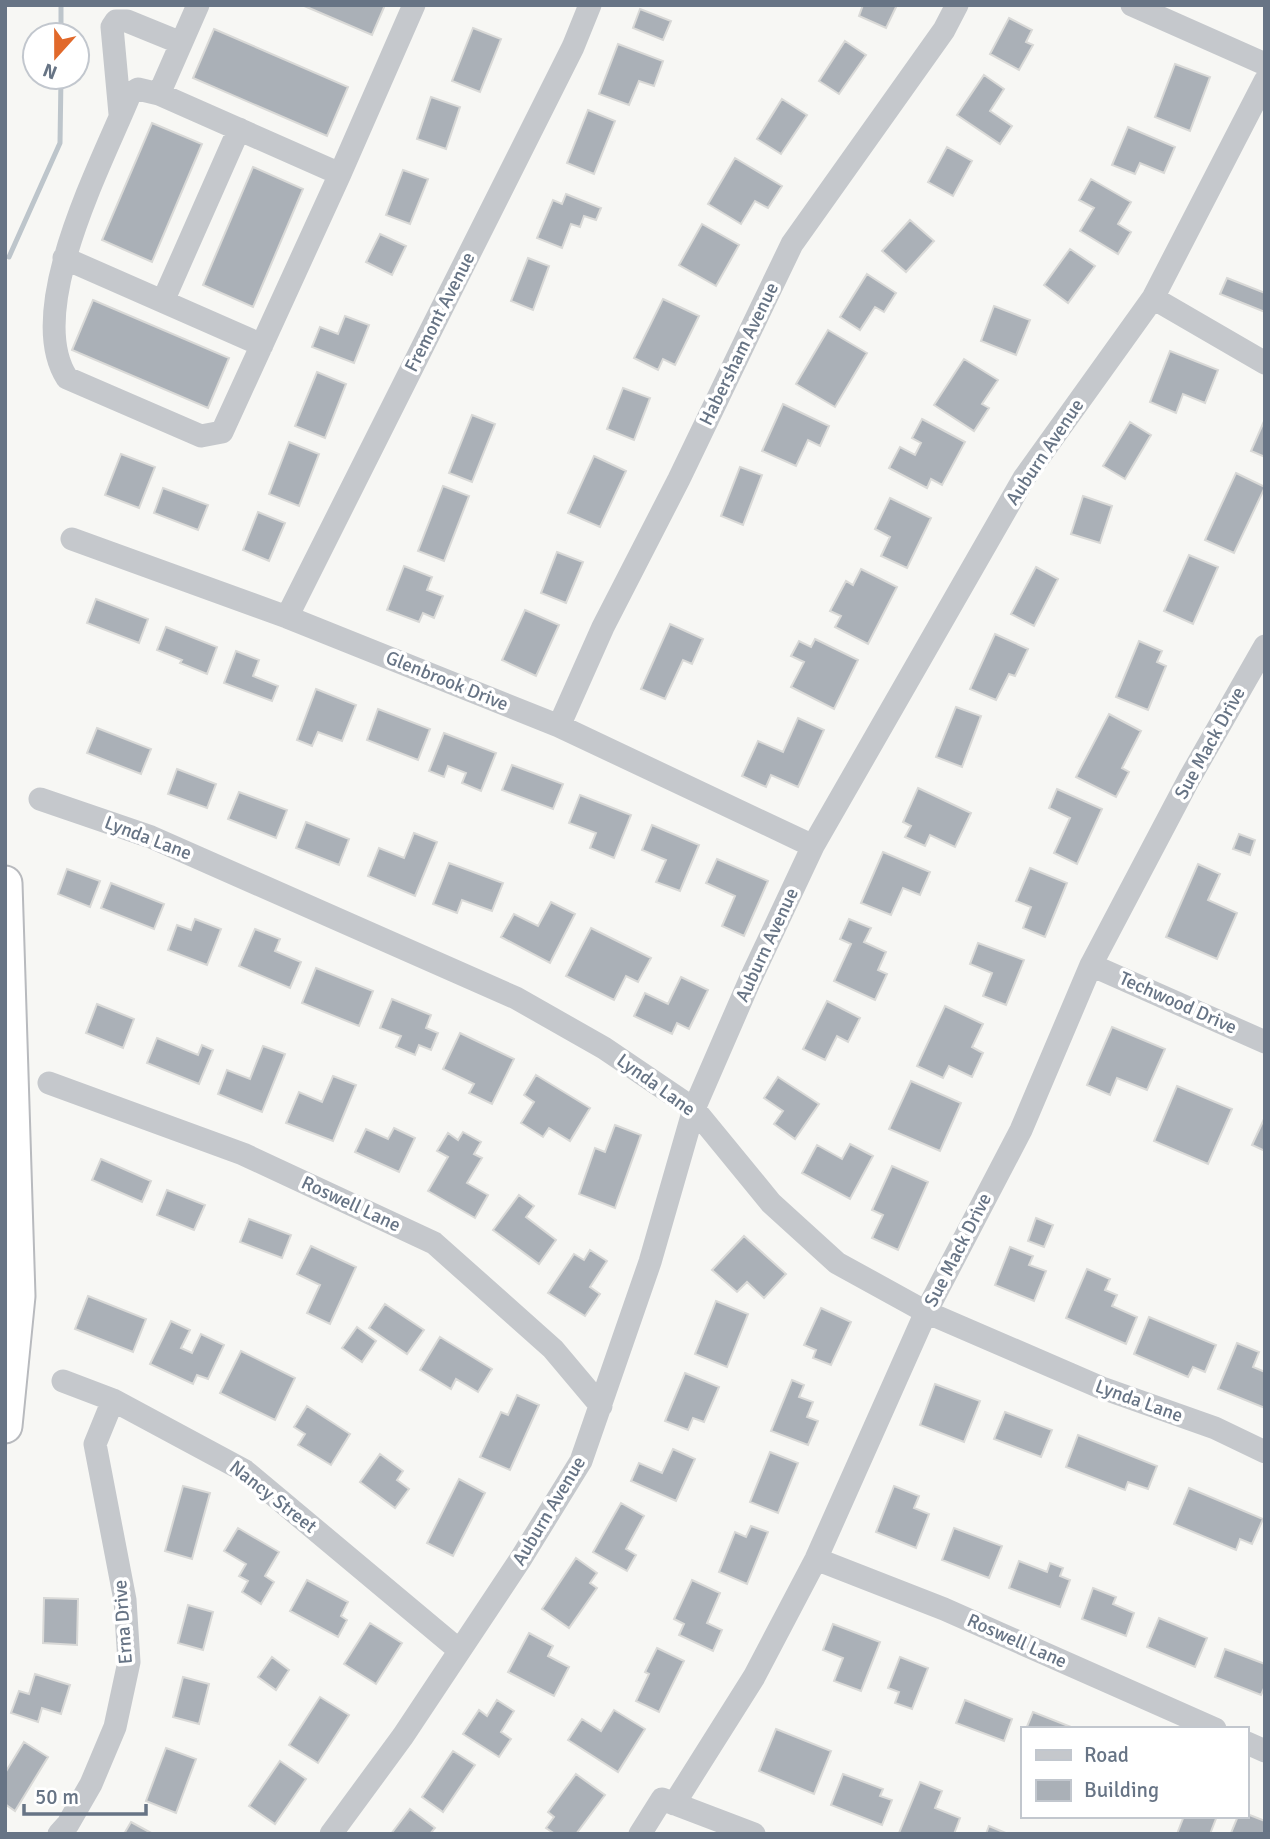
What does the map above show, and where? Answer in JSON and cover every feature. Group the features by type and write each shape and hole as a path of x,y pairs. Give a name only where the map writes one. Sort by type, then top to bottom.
{"highway":[{"path":"5,883 18,1296 5,1426"}],"street":[{"path":"159,93 198,5"},
{"path":"340,174 159,93 138,89 130,94 61,271 54,323 58,360 67,378 201,436 222,432 340,174 414,5"},
{"name":"Fremont Avenue","path":"286,617 573,47 590,5"},
{"name":"Habersham Avenue","path":"559,726 603,627 679,479 792,244 944,30 957,5"},
{"path":"1132,5 1265,64"},
{"path":"120,118 112,27 116,21 127,21 181,43"},
{"name":"Auburn Avenue","path":"331,1834 403,1736 520,1560 581,1461 650,1262 694,1109 750,980 813,846 1024,478 1153,298 1265,81"},
{"path":"163,301 239,129"},
{"path":"64,258 262,345"},
{"path":"1153,298 1265,363"},
{"name":"Glenbrook Drive","path":"72,539 286,617 559,726 813,846"},
{"name":"Sue Mack Drive","path":"640,1834 662,1799 674,1804 754,1677 816,1559 926,1312 1021,1130 1091,965 1189,779 1265,646"},
{"name":"Lynda Lane","path":"40,799 151,837 516,998 604,1048 694,1109 771,1203 837,1263 926,1312 1102,1388 1215,1428 1265,1452"},
{"name":"Techwood Drive","path":"1091,965 1265,1042"},
{"name":"Roswell Lane","path":"49,1083 243,1154 434,1243 553,1349 601,1406"},
{"name":"Nancy Street","path":"63,1381 113,1400 245,1471 459,1650"},
{"name":"Erna Drive","path":"59,1834 68,1824 90,1784 116,1727 129,1662 125,1600 95,1444 113,1400"},
{"name":"Roswell Lane","path":"816,1559 944,1609 1210,1727"},
{"path":"1249,1744 1265,1751"},
{"path":"674,1804 730,1830 754,1834"}],"building":[{"path":"302,5 385,5 372,35"},
{"path":"863,5 897,5 886,28 859,16"},
{"path":"640,9 671,21 663,40 633,28"},
{"path":"1009,18 1032,30 1026,42 1033,45 1019,70 990,54"},
{"path":"473,28 501,39 480,92 452,81"},
{"path":"214,29 348,87 327,136 193,78"},
{"path":"845,41 866,55 839,94 819,81"},
{"path":"618,44 663,61 654,86 639,81 629,105 599,94"},
{"path":"1175,64 1210,77 1190,131 1155,117"},
{"path":"984,75 1004,89 990,111 1012,126 1000,144 957,115"},
{"path":"431,97 460,107 446,149 417,139"},
{"path":"782,99 807,115 781,154 757,139"},
{"path":"588,110 615,121 594,174 567,163"},
{"path":"152,123 202,144 152,262 102,240"},
{"path":"1128,127 1175,147 1164,173 1140,163 1135,174 1112,165"},
{"path":"947,147 972,161 953,196 928,182"},
{"path":"735,158 782,186 768,208 755,201 741,224 708,204"},
{"path":"253,167 303,189 253,307 203,285"},
{"path":"403,170 428,179 410,224 386,215"},
{"path":"1091,179 1131,202 1118,224 1131,232 1118,254 1080,231 1094,208 1079,200"},
{"path":"566,194 601,208 596,220 584,216 580,227 571,224 562,248 537,238 553,200 562,204"},
{"path":"910,220 934,241 906,272 882,251"},
{"path":"702,224 739,245 716,286 679,265"},
{"path":"380,234 406,246 392,275 366,262"},
{"path":"1070,249 1095,266 1068,303 1044,285"},
{"path":"528,258 549,266 533,310 511,301"},
{"path":"867,274 896,293 884,312 875,307 860,330 840,317"},
{"path":"1227,278 1265,293 1265,312 1220,294"},
{"path":"663,299 699,316 675,365 663,359 658,370 634,358"},
{"path":"93,300 229,358 208,408 72,350"},
{"path":"994,306 1030,320 1016,355 981,341"},
{"path":"345,316 369,325 354,363 312,347 320,327 338,334"},
{"path":"828,330 867,353 835,407 796,384"},
{"path":"1170,351 1218,370 1205,403 1183,394 1176,413 1150,402"},
{"path":"964,359 998,380 982,404 989,408 974,431 934,405"},
{"path":"317,372 346,384 325,438 295,426"},
{"path":"623,388 650,398 634,440 607,429"},
{"path":"783,404 829,426 820,446 808,440 796,466 762,451"},
{"path":"472,415 495,424 472,482 449,473"},
{"path":"922,419 965,442 942,485 931,479 927,488 889,468 900,447 915,455 921,443 912,438"},
{"path":"1265,419 1265,457 1251,451"},
{"path":"1130,422 1151,435 1125,479 1103,466"},
{"path":"289,442 319,454 299,506 269,494"},
{"path":"121,454 155,467 139,508 105,495"},
{"path":"594,456 626,471 600,527 568,513"},
{"path":"740,467 762,475 743,525 721,516"},
{"path":"1236,473 1265,487 1234,553 1205,540"},
{"path":"443,486 469,496 444,561 418,551"},
{"path":"163,488 208,505 198,530 154,513"},
{"path":"1083,496 1112,506 1100,543 1071,534"},
{"path":"890,498 931,518 907,568 881,556 890,537 875,529"},
{"path":"258,512 285,523 269,561 243,550"},
{"path":"557,552 583,562 566,603 541,593"},
{"path":"1189,555 1218,567 1193,624 1164,611"},
{"path":"404,566 432,577 427,590 443,596 434,618 423,613 419,622 387,610"},
{"path":"1036,567 1058,579 1034,626 1011,614"},
{"path":"861,569 897,587 868,644 835,627 841,616 830,611 846,581 853,585"},
{"path":"96,599 148,619 139,643 87,623"},
{"path":"525,610 559,625 536,676 502,660"},
{"path":"670,624 703,639 692,664 683,660 665,699 641,689"},
{"path":"166,627 217,647 207,674 157,650"},
{"path":"995,634 1028,649 1015,676 1009,674 996,700 970,689"},
{"path":"815,639 858,660 834,709 791,687 804,662 791,656 799,641 811,647"},
{"path":"1139,641 1162,651 1157,662 1166,666 1148,710 1116,697"},
{"path":"236,651 259,660 253,676 278,686 272,701 224,683"},
{"path":"316,689 356,705 342,741 318,732 312,746 297,740"},
{"path":"956,707 981,716 962,767 936,757"},
{"path":"378,709 430,729 418,760 367,740"},
{"path":"1109,714 1141,731 1122,768 1129,772 1116,797 1076,777"},
{"path":"798,718 824,730 798,787 771,775 766,787 742,776 758,741 783,752"},
{"path":"97,728 151,749 141,774 87,753"},
{"path":"444,733 496,753 481,791 462,783 466,773 448,766 444,777 429,771"},
{"path":"512,765 563,784 553,809 502,790"},
{"path":"177,769 216,784 207,808 168,794"},
{"path":"918,788 971,813 955,847 930,835 925,846 905,837 911,826 903,822"},
{"path":"1057,789 1102,809 1077,864 1054,853 1070,818 1049,808"},
{"path":"239,792 287,810 276,838 228,819"},
{"path":"580,795 631,815 614,858 590,848 596,833 569,823"},
{"path":"306,822 349,839 339,865 296,848"},
{"path":"652,825 699,845 680,891 656,882 666,860 642,850"},
{"path":"414,833 437,842 415,896 368,876 379,848 404,858"},
{"path":"1239,834 1255,840 1250,855 1233,849"},
{"path":"883,852 930,872 920,895 903,888 891,915 861,903"},
{"path":"717,859 768,881 744,936 722,926 735,896 706,883"},
{"path":"449,863 503,883 492,911 462,900 457,913 433,904"},
{"path":"1198,864 1220,874 1208,900 1237,913 1217,959 1166,937"},
{"path":"1030,868 1067,883 1045,937 1023,928 1031,907 1016,901"},
{"path":"67,869 100,881 90,907 58,894"},
{"path":"111,883 164,904 154,929 101,908"},
{"path":"551,902 575,914 550,963 501,937 514,914 538,926"},
{"path":"195,919 221,929 207,965 168,950 177,925 191,930"},
{"path":"849,919 871,928 864,942 886,952 878,970 887,974 875,1000 834,981 851,944 840,939"},
{"path":"591,928 651,958 638,982 626,976 614,1000 566,976"},
{"path":"255,929 280,939 275,951 301,962 290,988 239,966"},
{"path":"978,943 1024,960 1006,1005 983,996 992,973 970,964"},
{"path":"316,968 373,991 359,1026 302,1003"},
{"path":"681,977 708,990 689,1029 677,1023 672,1034 634,1016 645,993 668,1004"},
{"path":"392,999 431,1015 426,1028 438,1033 431,1050 419,1045 415,1055 396,1047 401,1036 380,1028"},
{"path":"827,1001 860,1018 848,1042 837,1036 825,1060 803,1049"},
{"path":"97,1004 134,1019 123,1048 86,1033"},
{"path":"945,1006 983,1024 972,1047 983,1053 972,1077 949,1066 943,1078 917,1066"},
{"path":"1112,1027 1165,1049 1147,1090 1117,1078 1110,1095 1087,1085"},
{"path":"460,1033 514,1059 492,1104 469,1093 474,1084 443,1069"},
{"path":"157,1038 198,1055 202,1045 213,1050 199,1084 147,1063"},
{"path":"263,1046 285,1054 262,1112 218,1094 227,1070 250,1079"},
{"path":"536,1075 590,1108 570,1141 549,1128 543,1137 521,1123 534,1102 524,1095"},
{"path":"333,1076 356,1085 333,1141 286,1123 299,1092 322,1102"},
{"path":"778,1077 819,1104 795,1139 774,1124 783,1111 764,1098"},
{"path":"911,1081 961,1103 940,1151 889,1129"},
{"path":"1177,1086 1232,1109 1208,1164 1154,1141"},
{"path":"1265,1117 1265,1151 1252,1145"},
{"path":"615,1125 641,1135 615,1208 579,1194 595,1148 605,1152"},
{"path":"394,1128 415,1138 399,1172 355,1152 366,1129 388,1139"},
{"path":"463,1132 481,1142 474,1154 482,1158 467,1183 488,1195 475,1218 428,1191 448,1157 437,1151 448,1133 458,1140"},
{"path":"850,1144 873,1156 850,1199 802,1173 817,1145 842,1159"},
{"path":"101,1159 151,1181 142,1202 92,1180"},
{"path":"892,1166 928,1182 898,1250 872,1238 883,1215 872,1210"},
{"path":"167,1190 205,1205 194,1230 157,1215"},
{"path":"519,1195 534,1206 526,1217 556,1240 539,1264 493,1230"},
{"path":"1036,1218 1053,1225 1044,1247 1028,1241"},
{"path":"249,1219 291,1235 282,1258 240,1242"},
{"path":"744,1236 786,1274 764,1298 747,1282 737,1292 712,1270"},
{"path":"311,1246 356,1267 330,1324 307,1313 320,1285 297,1274"},
{"path":"1010,1247 1033,1256 1029,1265 1046,1271 1034,1301 995,1285"},
{"path":"590,1250 607,1261 590,1287 600,1294 585,1316 548,1293 574,1254 584,1260"},
{"path":"1087,1269 1110,1279 1105,1290 1117,1295 1112,1306 1137,1317 1126,1344 1066,1318"},
{"path":"88,1296 146,1319 133,1352 75,1329"},
{"path":"716,1301 748,1314 727,1367 695,1354"},
{"path":"385,1304 424,1330 407,1354 369,1328"},
{"path":"821,1308 851,1322 831,1365 813,1358 816,1350 804,1345"},
{"path":"1149,1317 1216,1345 1205,1372 1193,1367 1188,1377 1134,1354"},
{"path":"171,1321 190,1330 181,1348 192,1353 201,1334 224,1345 208,1379 197,1375 193,1384 150,1364"},
{"path":"357,1327 376,1341 362,1362 342,1348"},
{"path":"440,1337 492,1369 478,1392 456,1379 451,1389 420,1370"},
{"path":"1237,1343 1259,1352 1253,1367 1265,1372 1265,1408 1218,1389"},
{"path":"241,1351 295,1378 275,1420 220,1393"},
{"path":"685,1373 719,1387 704,1422 693,1418 688,1430 665,1421"},
{"path":"792,1380 804,1385 799,1397 813,1402 807,1417 818,1421 808,1445 771,1431"},
{"path":"935,1384 980,1401 964,1442 920,1425"},
{"path":"517,1395 539,1405 510,1470 480,1457 501,1412 508,1415"},
{"path":"307,1406 350,1434 331,1465 298,1445 305,1434 294,1427"},
{"path":"1005,1412 1052,1430 1041,1457 994,1439"},
{"path":"1078,1435 1157,1466 1148,1489 1128,1482 1125,1490 1066,1467"},
{"path":"673,1449 695,1459 676,1501 631,1481 639,1463 662,1473"},
{"path":"770,1452 798,1463 778,1513 750,1502"},
{"path":"380,1454 403,1471 397,1480 409,1489 395,1508 360,1482"},
{"path":"459,1479 485,1493 453,1556 427,1543"},
{"path":"183,1486 210,1493 192,1559 165,1551"},
{"path":"894,1486 919,1496 914,1508 929,1514 916,1548 876,1532"},
{"path":"1189,1488 1263,1519 1252,1544 1240,1539 1236,1550 1174,1524"},
{"path":"621,1503 644,1516 626,1549 636,1555 627,1571 593,1552"},
{"path":"751,1526 768,1532 747,1584 719,1572 735,1532 746,1537"},
{"path":"238,1528 279,1552 265,1576 274,1582 261,1604 242,1592 248,1581 239,1576 246,1564 224,1551"},
{"path":"954,1528 1002,1546 989,1578 942,1560"},
{"path":"576,1558 597,1573 590,1583 597,1588 569,1628 542,1609"},
{"path":"1019,1561 1047,1572 1050,1563 1063,1568 1060,1576 1070,1580 1060,1607 1009,1588"},
{"path":"307,1580 348,1602 341,1616 347,1620 338,1637 290,1611"},
{"path":"692,1580 720,1593 707,1623 722,1630 713,1651 679,1635 684,1624 674,1619"},
{"path":"1093,1588 1116,1597 1113,1604 1134,1613 1126,1636 1082,1619"},
{"path":"44,1598 78,1599 77,1645 43,1643"},
{"path":"188,1605 213,1612 203,1650 178,1643"},
{"path":"1159,1618 1207,1638 1195,1667 1147,1647"},
{"path":"370,1623 402,1643 376,1684 344,1664"},
{"path":"833,1624 880,1642 861,1691 834,1681 843,1658 823,1650"},
{"path":"529,1633 553,1646 548,1656 569,1667 554,1696 508,1672"},
{"path":"657,1648 684,1661 659,1712 636,1701 649,1674 645,1672"},
{"path":"1225,1649 1265,1664 1265,1686 1261,1695 1215,1677"},
{"path":"272,1657 289,1670 276,1690 258,1677"},
{"path":"900,1657 928,1668 912,1709 895,1703 899,1692 888,1688"},
{"path":"35,1674 70,1685 61,1714 42,1708 38,1722 11,1713 19,1691 29,1694"},
{"path":"183,1677 209,1684 199,1724 173,1717"},
{"path":"320,1697 349,1715 318,1763 289,1745"},
{"path":"497,1700 514,1711 501,1732 511,1739 499,1757 463,1734 479,1710 487,1716"},
{"path":"965,1700 1012,1719 1004,1741 956,1723"},
{"path":"614,1710 645,1729 618,1772 568,1740 582,1719 601,1731"},
{"path":"1033,1712 1071,1727 1027,1727"},
{"path":"776,1729 831,1751 814,1794 759,1771"},
{"path":"24,1742 48,1757 15,1811 5,1804 5,1773"},
{"path":"166,1748 196,1759 176,1813 146,1801"},
{"path":"453,1751 475,1765 443,1812 422,1797"},
{"path":"280,1761 306,1779 275,1824 249,1806"},
{"path":"576,1774 605,1795 576,1834 555,1834 546,1828 554,1817 548,1812"},
{"path":"843,1774 883,1789 880,1796 892,1800 882,1825 831,1805"},
{"path":"920,1782 942,1791 935,1808 960,1818 954,1834 899,1833"},
{"path":"410,1809 435,1828 430,1834 391,1834"},
{"path":"1249,1815 1265,1821 1265,1834 1231,1833 1237,1818 1249,1818"},
{"path":"1183,1818 1216,1818 1210,1834 1177,1834"},
{"path":"131,1822 153,1834 124,1834"},
{"path":"989,1826 1008,1834 986,1834"}],"waterway":[{"path":"61,5 61,21"},
{"path":"9,257 60,143 61,91"}]}
